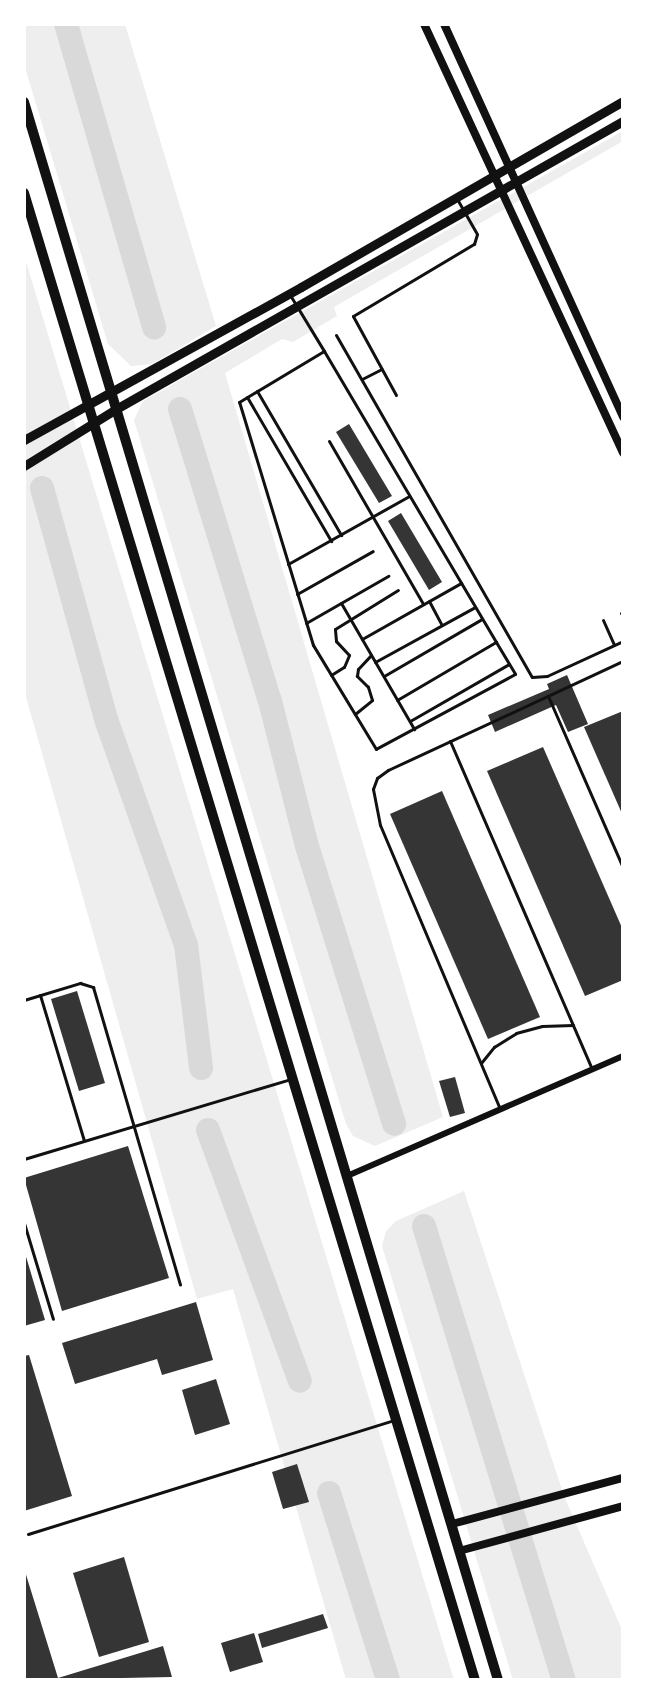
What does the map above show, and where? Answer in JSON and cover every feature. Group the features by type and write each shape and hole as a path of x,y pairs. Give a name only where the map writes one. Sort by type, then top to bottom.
{"main road":[{"path":"24,440 110,389 290,293 623,101"},
{"path":"24,102 498,1680"},
{"path":"24,466 116,409 623,121"},
{"path":"24,193 475,1680"}],"street":[{"path":"424,24 623,453"},
{"path":"444,24 623,417"},
{"path":"347,1176 623,1056"},
{"path":"452,1524 623,1478"},
{"path":"459,1551 623,1506"}],"lane":[{"path":"396,395 353,316 474,244 477,234 456,197"},
{"path":"290,293 514,674 376,749 313,645 239,402 324,351"},
{"path":"336,335 532,677 547,676 623,641"},
{"path":"362,379 382,369"},
{"path":"257,391 341,535"},
{"path":"247,397 331,541"},
{"path":"329,441 423,604"},
{"path":"288,564 410,496"},
{"path":"297,594 373,551"},
{"path":"306,623 388,576"},
{"path":"362,639 461,583"},
{"path":"331,675 349,661 348,649 336,641 335,629 349,618 398,590"},
{"path":"429,601 442,625"},
{"path":"341,603 414,729"},
{"path":"375,662 475,607"},
{"path":"384,676 482,619"},
{"path":"603,620 614,645"},
{"path":"397,700 496,642"},
{"path":"354,714 372,700 368,687 357,675 358,669 371,656"},
{"path":"500,1109 374,804 377,778 450,741 623,661"},
{"path":"410,721 509,664"},
{"path":"548,696 623,868"},
{"path":"450,741 592,1069"},
{"path":"24,1000 80,983 91,984 180,1285"},
{"path":"40,995 84,1141"},
{"path":"481,1063 494,1047 516,1033 542,1026 573,1025"},
{"path":"24,1159 292,1079"},
{"path":"24,1223 53,1319"},
{"path":"28,1534 396,1419"}],"shaded area":[{"path":"24,24 125,24 216,326 152,364 131,366 108,344 24,64"},
{"path":"623,131 623,141 334,307 337,316 293,342 282,339 225,373 443,1117 375,1146 353,1136 346,1124 134,420 143,401"},
{"path":"24,255 454,1680 346,1680 233,1289 197,1299 24,690"},
{"path":"464,1191 564,1496 623,1632 623,1680 513,1680 382,1246 386,1231 396,1221"}],"building":[{"path":"349,424 392,496 379,503 336,432"},
{"path":"401,513 442,582 429,590 388,521"},
{"path":"567,675 588,724 568,732 556,705 495,732 488,715 549,689 547,684"},
{"path":"623,711 623,816 584,727"},
{"path":"543,747 623,930 623,980 585,996 487,771"},
{"path":"442,791 540,1017 488,1039 390,814"},
{"path":"77,991 105,1083 79,1091 51,999"},
{"path":"455,1077 465,1113 450,1117 439,1081"},
{"path":"128,1146 169,1278 62,1311 24,1178"},
{"path":"24,1250 45,1320 24,1326"},
{"path":"196,1302 213,1360 162,1375 157,1359 75,1384 62,1343"},
{"path":"29,1355 72,1496 24,1511 24,1356"},
{"path":"216,1379 230,1424 195,1435 182,1390"},
{"path":"297,1464 309,1502 283,1509 272,1472"},
{"path":"124,1557 149,1642 99,1657 73,1573"},
{"path":"24,1568 58,1678 163,1646 172,1677 24,1680"},
{"path":"323,1614 328,1628 262,1648 258,1634"},
{"path":"254,1633 263,1662 230,1672 221,1643"}],"waterway":[{"path":"66,24 154,327"},
{"path":"180,409 270,701 307,846 394,1124"},
{"path":"42,488 107,722 186,945 201,1068"},
{"path":"208,1130 300,1381"},
{"path":"424,1226 564,1680"},
{"path":"329,1493 388,1680"}]}
